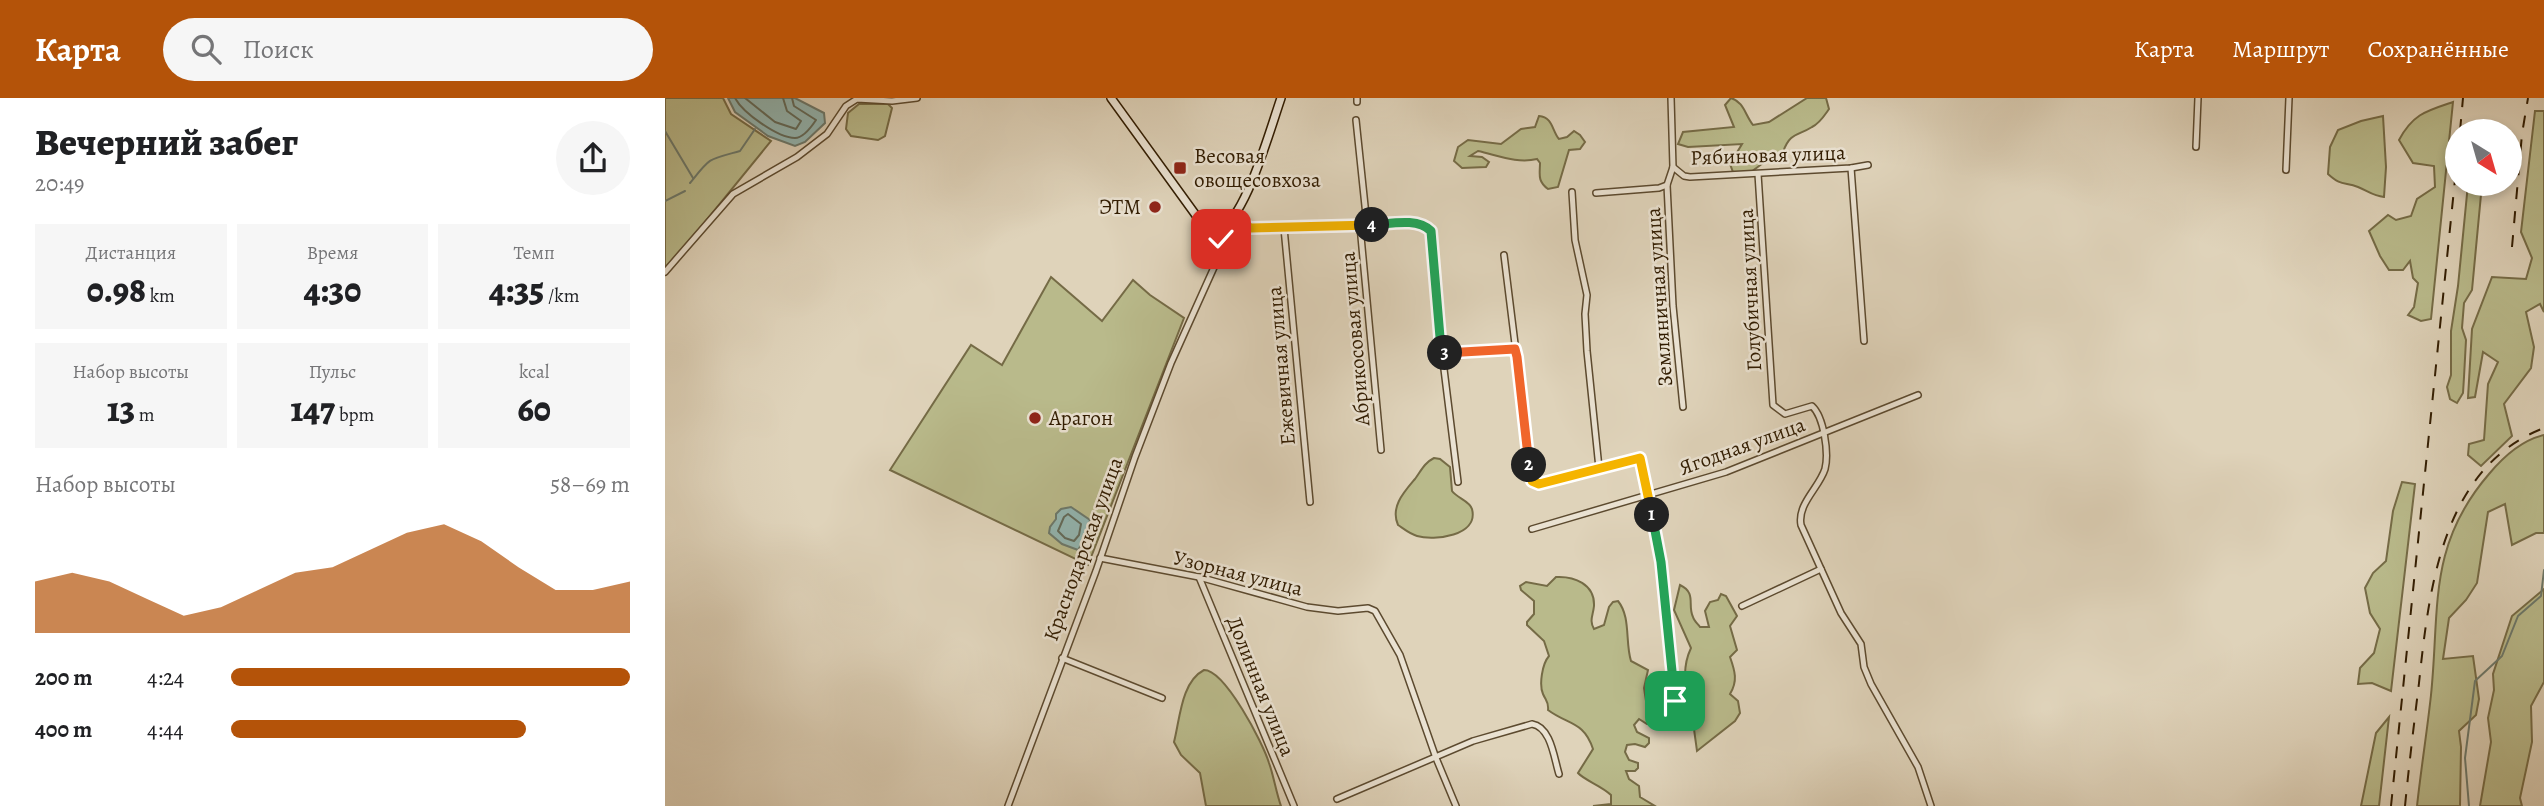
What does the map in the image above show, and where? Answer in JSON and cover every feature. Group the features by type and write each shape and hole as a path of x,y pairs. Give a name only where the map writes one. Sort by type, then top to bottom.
{"street":[{"path":"665,272 733,194 797,157 827,134 846,106 857,99 892,101 917,98"},
{"path":"1111,98 1203,225 1213,229 1231,220 1246,197 1281,98"},
{"path":"1596,193 1667,185 1673,167 1671,98"},
{"path":"2196,147 2198,98"},
{"path":"2286,170 2289,98"},
{"name":"Абрикосовая улица","path":"1356,120 1381,450"},
{"name":"Рябиновая улица","path":"1673,167 1683,176 1690,177 1868,165"},
{"path":"1851,168 1864,341"},
{"name":"Голубичная улица","path":"1758,174 1773,405 1785,414 1812,406 1821,416 1823,432"},
{"name":"Земляничная улица","path":"1667,185 1673,306 1683,407"},
{"path":"1572,192 1575,240 1587,295 1586,338 1599,468"},
{"path":"1231,220 1251,228 1422,224 1431,231 1442,353 1458,482"},
{"name":"Краснодарская улица","path":"1008,806 1171,363 1220,254 1221,239 1218,227"},
{"name":"Ежевичная улица","path":"1284,228 1310,502"},
{"path":"1504,255 1529,474 1532,481 1539,484 1640,458 1661,562 1675,701"},
{"path":"1442,353 1515,349"},
{"name":"Ягодная улица","path":"1532,529 1726,472 1918,396"},
{"path":"1823,432 1825,470 1811,492 1800,520 1841,613 1861,644 1864,667 1871,684 1918,767 1931,806"},
{"name":"Узорная улица","path":"1100,558 1199,578 1307,607 1351,611 1368,608 1375,611 1401,655 1436,758"},
{"path":"1742,606 1821,569"},
{"name":"Долинная улица","path":"1199,578 1294,806"},
{"path":"1062,658 1162,698"},
{"path":"1338,799 1483,737 1537,725 1546,733 1559,774"},
{"path":"1436,758 1456,806"}],"green space":[{"path":"665,98 723,98 731,114 771,141 665,271"},
{"path":"1731,98 1742,106 1753,125 1769,122 1807,98 1826,98 1829,109 1817,123 1795,135 1783,152 1771,157 1751,172 1733,172 1730,164 1742,144 1688,147 1678,144 1683,132 1734,127 1725,105"},
{"path":"2453,102 2451,119 2445,119 2445,181 2431,319 2421,321 2408,315 2414,307 2418,283 2413,278 2410,261 2403,270 2389,270 2369,231 2388,215 2396,220 2411,216 2417,199 2435,187 2434,166 2413,163 2399,140 2415,119"},
{"path":"859,104 888,104 892,108 885,136 878,140 851,136 846,129 848,113"},
{"path":"2535,111 2544,111 2544,312 2540,304 2526,312 2534,347 2531,368 2504,404 2512,436 2481,466 2468,455 2469,444 2484,440 2488,384 2498,362 2483,352 2475,397 2468,398 2472,329 2492,277 2526,279 2532,258 2521,232"},
{"path":"1539,116 1550,122 1559,139 1574,131 1585,142 1580,149 1569,150 1558,187 1548,189 1542,183 1540,163 1537,159 1515,160 1478,151 1470,156 1482,157 1489,162 1486,167 1462,168 1454,161 1458,147 1468,140 1501,144 1521,129 1535,127"},
{"path":"2383,116 2386,167 2384,197 2340,182 2328,174 2330,147 2338,130"},
{"path":"2467,196 2481,196 2472,290 2464,303 2462,328 2466,340 2463,393 2457,403 2450,399 2447,387 2451,375 2451,331"},
{"name":"Арагон","path":"1051,277 1102,321 1133,280 1184,318 1088,565 890,470 971,345 1002,365"},
{"path":"2544,435 2544,533 2536,533 2512,545 2505,504 2488,512 2477,583 2449,618 2443,659 2473,656 2479,699 2476,715 2459,731 2460,806 2417,806 2431,695 2440,579 2446,553 2455,527 2469,501 2489,474 2514,450"},
{"path":"1434,458 1450,467 1452,491 1471,506 1472,518 1462,531 1434,538 1417,536 1398,525 1396,512 1403,495 1425,465"},
{"path":"2402,482 2415,484 2391,691 2372,683 2358,684 2360,668 2374,653 2380,629 2370,613 2365,588 2373,573 2386,561 2393,511"},
{"path":"1556,577 1576,580 1591,592 1594,629 1604,625 1609,607 1618,601 1625,614 1631,661 1648,670 1644,688 1646,701 1649,704 1668,699 1674,704 1673,714 1666,716 1656,725 1639,719 1634,725 1637,732 1649,738 1649,743 1645,747 1627,745 1625,752 1629,760 1638,763 1635,771 1626,771 1629,779 1639,786 1640,797 1655,806 1593,806 1611,804 1611,795 1578,773 1593,749 1589,740 1580,728 1548,710 1541,680 1549,656 1544,641 1527,625 1534,614 1534,601 1520,586 1526,582 1547,586"},
{"path":"1680,585 1688,592 1691,613 1700,627 1709,627 1705,611 1710,602 1718,600 1721,594 1726,596 1737,616 1730,626 1737,650 1730,657 1735,676 1730,694 1738,701 1740,713 1735,721 1697,751 1693,722 1696,709 1688,704 1685,683 1686,662 1691,648 1674,610"},
{"path":"2544,589 2544,682 2531,706 2532,742 2520,798 2522,806 2480,806 2491,742 2488,718 2494,690 2493,674 2512,616"},
{"path":"1204,670 1213,673 1222,682 1242,709 1269,763 1281,806 1206,806 1200,773 1181,755 1174,742 1186,692 1190,683"},
{"path":"2389,717 2379,806 2361,806 2376,733"}],"water":[{"path":"728,98 795,98 824,113 825,123 805,142 795,146 768,136 735,112"},
{"path":"1071,507 1090,520 1086,537 1078,550 1062,544 1049,533 1056,514 1061,509"}],"waterway":[{"path":"690,183 711,161 740,151 755,129"},
{"path":"665,131 693,178"},
{"path":"665,201 685,191"},
{"path":"2469,806 2465,758 2475,681 2502,656 2518,616 2541,596 2544,570"}],"railway":[{"path":"2461,119 2463,98"},
{"path":"2512,247 2522,134 2528,98"},
{"path":"2391,806 2453,196"},
{"path":"2405,806 2428,609 2447,535 2462,501 2483,471 2510,446 2544,428"}],"place":[{"name":"Весовая овощесовхоза","path":"1180,168"},
{"name":"ЭТМ","path":"1155,207"},
{"name":"Арагон","path":"1035,418"}],"route":[{"path":"1221,239 1218,227 1231,220 1251,228 1412,223 1422,224 1431,231 1442,353 1515,349 1532,481 1539,484 1638,457 1641,459 1661,562 1675,701"}]}
